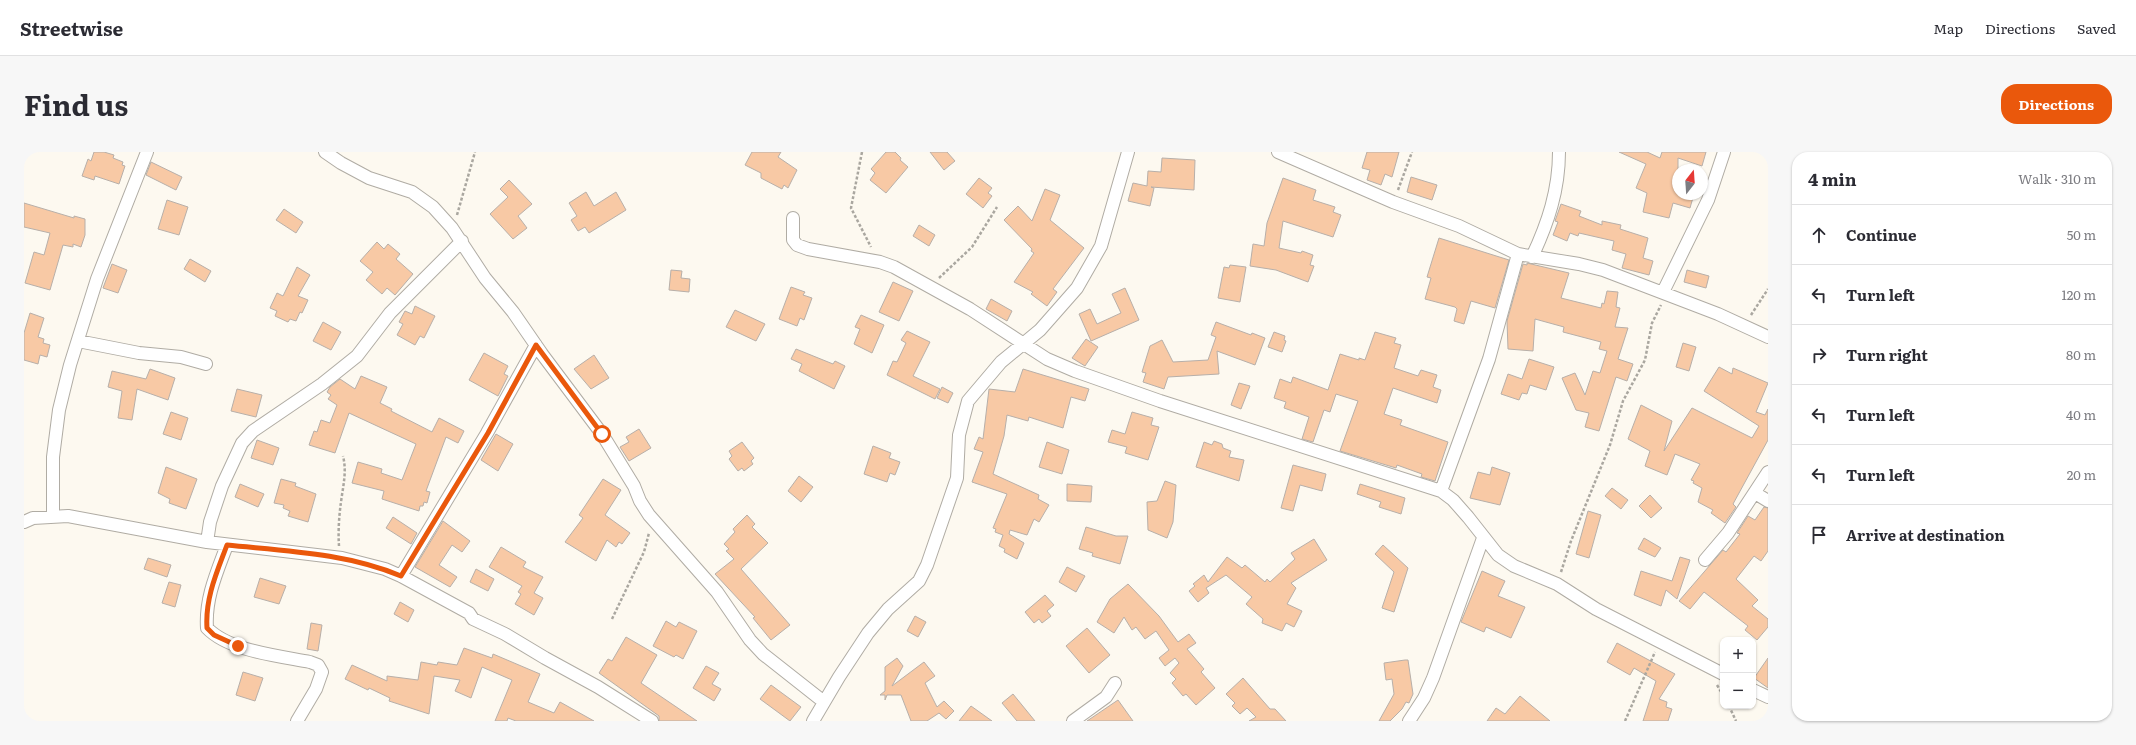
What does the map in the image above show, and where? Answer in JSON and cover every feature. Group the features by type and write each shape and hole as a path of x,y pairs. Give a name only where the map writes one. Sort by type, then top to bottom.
{"street":[{"path":"53,516 53,457 59,410 97,280 147,152"},
{"path":"324,152 369,178 412,192 433,207 462,241 485,278 513,312 602,434 634,486 640,501 652,517 717,592 754,644 824,702"},
{"path":"813,721 868,633 888,609 919,581 930,558 958,478 959,435 968,401 1001,362 1025,344 1056,313 1077,288 1101,246 1128,152"},
{"path":"1278,152 1393,202 1459,226 1518,254 1580,264 1666,293 1768,337"},
{"path":"1532,257 1546,226 1551,210 1559,171 1559,152"},
{"path":"1666,293 1708,200 1724,152"},
{"path":"794,218 793,240 797,245 821,252 880,262 894,267 970,309 1047,359 1075,371 1160,401 1441,491 1468,517 1498,556 1514,566 1557,584 1596,609 1721,673"},
{"path":"207,542 210,522 222,486 242,443 253,431 328,380 357,356 390,313 462,241"},
{"path":"1441,491 1489,359 1518,254"},
{"path":"78,341 139,353 181,357 206,364"},
{"path":"401,576 488,433 536,345"},
{"path":"1705,560 1728,532 1768,472"},
{"path":"1755,493 1768,500"},
{"path":"24,522 33,518 68,516 207,542 342,558 385,569 401,576 469,613 473,619 506,634 545,658 598,687 652,721"},
{"path":"1408,721 1424,698 1433,678 1483,538"},
{"path":"227,545 209,594 206,612 207,628 214,635 238,646 318,665 322,672 316,689 297,721"},
{"path":"1073,721 1106,697 1115,682"},
{"path":"1756,691 1768,697"}],"path":[{"path":"452,228 465,192 475,152"},
{"path":"862,152 851,208 880,262"},
{"path":"1393,202 1412,152"},
{"path":"928,287 947,272 972,247 997,207"},
{"path":"1743,325 1768,289"},
{"path":"1557,584 1571,541 1610,445 1623,401 1645,360 1652,324 1666,293"},
{"path":"342,558 338,539 341,502 345,483 345,464 343,456"},
{"path":"612,619 644,552 652,517"},
{"path":"1624,721 1660,642"},
{"path":"1730,709 1736,721"}],"building":[{"path":"94,152 104,152 114,155 113,158 123,162 122,165 125,166 119,184 95,176 94,180 82,176 88,159 91,161"},
{"path":"752,152 781,152 778,157 797,170 788,188 784,185 782,189 761,178 761,173 745,165"},
{"path":"886,152 895,152 901,158 900,160 908,167 886,193 870,180 875,173 871,169"},
{"path":"930,152 947,152 955,161 944,170"},
{"path":"1367,152 1399,152 1392,177 1385,174 1381,185 1367,180 1370,170 1362,168"},
{"path":"1619,152 1647,152 1660,158 1662,152 1706,152 1703,164 1696,164 1678,158 1678,164 1672,164 1672,200 1692,200 1690,208 1673,203 1669,218 1643,212 1647,193 1636,188 1646,164"},
{"path":"1162,158 1195,160 1194,190 1151,187 1154,188 1150,206 1128,201 1133,183 1147,186 1148,171 1161,172"},
{"path":"151,162 182,177 176,190 146,175"},
{"path":"1411,177 1437,185 1432,200 1407,192"},
{"path":"979,178 992,188 988,193 992,196 983,208 966,194"},
{"path":"1283,178 1316,190 1313,200 1335,207 1333,212 1341,215 1333,237 1283,221 1279,248 1301,253 1302,251 1313,255 1310,265 1314,266 1308,282 1276,270 1250,266 1253,244 1264,246 1267,223"},
{"path":"509,180 532,204 518,216 527,228 513,239 490,214 508,197 500,189"},
{"path":"1045,189 1060,195 1050,220 1084,248 1053,289 1057,292 1047,306 1031,294 1033,292 1014,282 1034,253 1031,251 1032,249 1004,220 1018,206 1032,221"},
{"path":"586,192 594,206 616,192 626,210 589,233 585,227 578,231 571,220 577,216 569,203"},
{"path":"167,200 188,207 179,235 158,229"},
{"path":"24,203 74,218 74,216 85,219 85,235 81,247 73,244 73,247 63,245 50,290 25,283 34,252 44,255 50,233 24,227"},
{"path":"1561,204 1581,211 1579,216 1602,225 1602,221 1621,225 1620,229 1648,238 1643,258 1653,261 1649,275 1622,268 1626,254 1612,250 1614,241 1579,233 1578,236 1570,233 1567,241 1553,235 1558,222 1555,221"},
{"path":"284,209 303,222 296,233 276,220"},
{"path":"919,225 935,235 929,246 913,236"},
{"path":"1439,238 1509,260 1495,308 1471,301 1464,324 1454,321 1457,309 1455,307 1425,299 1431,278 1427,277"},
{"path":"377,242 384,249 388,244 400,254 396,259 413,274 395,295 387,288 382,294 366,280 373,272 360,261"},
{"path":"190,259 211,271 205,282 184,269"},
{"path":"1527,263 1569,273 1561,298 1601,308 1602,303 1604,304 1607,291 1618,292 1616,307 1620,308 1615,327 1628,328 1618,359 1633,364 1627,381 1616,377 1599,431 1585,427 1589,413 1576,410 1562,378 1575,373 1585,395 1593,371 1600,373 1607,351 1599,349 1601,342 1563,332 1564,327 1535,319 1533,351 1508,349 1507,321 1523,264 1527,265"},
{"path":"112,264 127,270 118,293 103,288"},
{"path":"1230,265 1246,267 1240,302 1218,298 1224,267 1229,268"},
{"path":"297,267 310,275 298,296 308,300 302,313 300,312 296,321 290,319 288,322 275,316 277,311 270,308 277,293 283,296"},
{"path":"671,270 682,271 681,278 690,279 689,292 669,290"},
{"path":"1687,270 1709,276 1706,288 1684,282"},
{"path":"893,282 913,291 899,321 879,312"},
{"path":"791,287 805,292 803,295 812,298 804,320 800,318 797,326 779,319"},
{"path":"1125,288 1139,320 1091,341 1079,314 1090,309 1097,324 1121,313 1112,294"},
{"path":"991,299 1012,311 1007,321 986,309"},
{"path":"415,306 435,316 424,338 420,336 415,345 397,335 403,324 399,322 405,311 412,314"},
{"path":"735,310 765,324 756,341 726,327"},
{"path":"30,313 44,318 38,337 44,339 43,343 50,345 47,357 40,355 38,364 24,360 24,333"},
{"path":"861,315 884,325 872,353 854,344 860,329 855,327"},
{"path":"323,322 341,332 331,350 313,341"},
{"path":"1216,322 1251,335 1252,333 1265,338 1255,365 1217,351 1219,374 1168,377 1164,389 1143,382 1146,373 1142,372 1150,346 1162,340 1173,362 1208,360 1216,337 1211,335"},
{"path":"907,331 930,342 913,376 940,389 935,399 887,375 893,361 897,362 906,343 901,340"},
{"path":"1274,332 1285,336 1284,340 1286,341 1282,352 1268,347"},
{"path":"1375,332 1396,338 1394,343 1401,345 1394,368 1418,376 1421,370 1437,375 1433,387 1441,390 1437,403 1393,388 1384,414 1402,420 1400,425 1448,442 1435,481 1421,477 1422,474 1397,465 1396,468 1340,451 1358,401 1336,394 1330,412 1324,410 1313,442 1302,439 1309,417 1284,408 1286,402 1274,398 1280,379 1291,383 1293,377 1328,390 1340,354 1359,360 1359,358 1365,360"},
{"path":"1086,339 1098,347 1085,366 1072,358"},
{"path":"1683,343 1696,347 1689,371 1676,367"},
{"path":"796,349 833,364 835,361 845,366 834,389 799,371 802,364 791,359"},
{"path":"484,353 508,366 504,374 508,376 498,396 469,380"},
{"path":"594,355 609,378 591,389 574,369"},
{"path":"1529,359 1554,367 1546,390 1530,385 1527,394 1522,393 1519,400 1501,394 1508,374 1522,379"},
{"path":"1719,367 1732,374 1733,368 1768,383 1756,412 1765,415 1768,409 1768,440 1733,504 1736,507 1725,523 1711,513 1713,510 1698,502 1702,488 1693,483 1694,481 1691,480 1700,464 1675,454 1667,475 1645,466 1650,451 1628,439 1641,405 1672,421 1664,451 1692,408 1752,438 1759,426 1704,391"},
{"path":"150,369 175,378 168,400 137,389 132,420 118,418 122,391 108,387 112,371 146,379"},
{"path":"1023,369 1089,389 1085,401 1071,397 1063,428 1029,417 1028,421 1007,415 1004,436 993,474 1039,495 1038,499 1049,505 1039,522 1034,519 1027,535 1010,530 1009,534 1024,543 1017,559 1004,552 1005,549 999,546 1003,535 995,532 996,529 993,528 1007,494 972,482 983,452 974,449 979,437 983,439 989,389 1015,392"},
{"path":"361,376 387,387 380,403 392,409 391,411 432,432 439,418 464,431 458,443 446,437 426,491 430,492 427,503 424,502 423,506 420,506 419,511 382,499 384,491 352,483 358,462 382,469 381,473 402,480 416,444 349,413 335,453 309,445 314,431 317,432 321,420 330,423 337,405 328,399 331,395 327,392 330,387 340,379 355,389"},
{"path":"1239,383 1250,386 1241,409 1231,405"},
{"path":"942,387 953,393 948,403 937,398"},
{"path":"237,389 262,395 256,417 231,411"},
{"path":"171,412 188,418 181,440 163,434"},
{"path":"1132,412 1153,418 1151,425 1159,427 1148,460 1125,453 1127,447 1108,442 1112,430 1125,434"},
{"path":"639,429 651,448 629,461 620,447 629,442 626,437"},
{"path":"496,434 513,444 498,471 481,460"},
{"path":"257,440 279,448 273,465 251,458"},
{"path":"1214,441 1222,444 1223,448 1231,451 1229,457 1244,460 1239,481 1196,467 1204,442 1212,445"},
{"path":"742,442 754,458 751,461 753,464 744,471 742,468 738,471 729,459 732,456 729,451"},
{"path":"1047,442 1069,450 1062,474 1039,467"},
{"path":"873,446 891,453 889,458 900,462 895,475 890,473 887,482 864,474"},
{"path":"1293,465 1326,474 1322,491 1300,485 1293,511 1281,508"},
{"path":"166,467 197,479 186,509 169,503 170,499 158,493"},
{"path":"1492,467 1510,473 1500,505 1470,498 1478,472 1490,475"},
{"path":"799,476 813,487 801,502 788,491"},
{"path":"281,479 296,483 295,486 316,494 308,522 288,516 290,511 283,508 284,505 274,503"},
{"path":"603,479 621,490 605,515 630,533 622,544 619,542 616,547 607,540 596,561 565,542 583,518 579,515"},
{"path":"1165,481 1176,485 1173,522 1167,538 1148,530 1147,502 1157,501"},
{"path":"240,484 264,494 258,507 235,497"},
{"path":"1067,484 1092,486 1091,502 1067,501"},
{"path":"1360,484 1405,498 1401,514 1379,507 1381,502 1357,494"},
{"path":"1612,488 1628,500 1621,509 1605,496"},
{"path":"1650,495 1662,508 1651,518 1639,506"},
{"path":"1764,507 1768,508 1768,551 1761,561 1754,556 1736,579 1758,600 1752,606 1768,619 1768,627 1757,640 1756,637 1753,637 1745,630 1748,626 1704,592 1690,609 1679,601 1723,550 1726,552 1740,534 1737,533 1748,516 1755,520"},
{"path":"1588,511 1601,515 1589,558 1576,554"},
{"path":"747,515 755,524 752,527 768,543 741,569 790,625 771,640 753,618 755,617 715,574 734,559 726,551 729,549 724,544 735,532 733,529"},
{"path":"393,517 417,533 411,544 386,528"},
{"path":"443,521 470,541 462,552 452,545 439,565 457,577 450,587 415,567"},
{"path":"1086,527 1116,536 1128,536 1120,564 1092,556 1093,553 1079,549"},
{"path":"1644,538 1661,548 1655,557 1638,549"},
{"path":"1314,539 1327,560 1291,583 1296,588 1287,604 1302,611 1294,627 1286,623 1282,631 1262,623 1263,619 1246,604 1252,597 1226,575 1206,588 1209,593 1198,602 1189,591 1195,586 1193,584 1204,575 1208,582 1227,557 1242,568 1245,565 1265,582 1267,579 1270,582 1295,559 1291,553"},
{"path":"1383,545 1408,568 1394,612 1382,608 1394,572 1375,554"},
{"path":"501,547 526,562 523,567 543,577 534,593 543,598 534,615 515,604 521,594 518,592 522,586 489,567"},
{"path":"1680,557 1690,560 1677,599 1666,590 1661,606 1634,595 1641,571 1672,581"},
{"path":"148,558 171,565 167,577 144,569"},
{"path":"1067,567 1085,576 1076,592 1059,582"},
{"path":"476,569 494,579 488,591 470,582"},
{"path":"1482,571 1505,581 1498,596 1525,607 1511,638 1486,627 1484,632 1461,622"},
{"path":"260,578 286,586 279,604 254,597"},
{"path":"169,582 181,585 175,607 162,603"},
{"path":"1128,584 1159,616 1178,642 1189,634 1196,643 1187,649 1204,669 1201,672 1215,688 1196,705 1186,694 1183,696 1172,683 1176,679 1170,673 1179,663 1175,658 1165,666 1159,658 1169,650 1156,631 1145,639 1136,627 1132,630 1124,617 1114,633 1097,622 1110,599"},
{"path":"1045,595 1054,605 1047,611 1051,616 1042,623 1039,619 1034,623 1025,612"},
{"path":"400,602 414,610 408,622 394,614"},
{"path":"915,616 926,622 918,637 907,631"},
{"path":"666,621 676,627 679,622 697,631 683,659 676,655 674,657 653,646"},
{"path":"311,623 322,625 318,651 307,649"},
{"path":"1087,628 1110,655 1089,673 1066,646"},
{"path":"626,637 657,655 641,683 697,721 659,721 659,716 599,673 608,659 612,661"},
{"path":"1617,643 1675,674 1659,699 1667,702 1666,707 1672,709 1668,721 1643,721 1656,681 1634,668 1630,675 1607,662"},
{"path":"464,648 492,658 493,654 540,674 528,702 554,713 560,702 594,721 516,721 508,718 507,721 495,721 512,680 482,667 471,698 455,691 460,680 434,676 429,714 389,701 390,698 345,679 352,665 387,681 387,676 418,680 421,662 437,665 438,662 457,665"},
{"path":"897,658 903,666 892,686 924,662 935,676 925,683 937,707 944,701 954,711 946,719 939,713 927,721 911,721 901,695 887,695 885,700 885,695 880,695 885,691 885,667"},
{"path":"1768,658 1768,688 1756,679 1756,675"},
{"path":"1408,660 1413,694 1409,703 1406,702 1402,709 1390,721 1379,721 1394,694 1392,679 1386,680 1384,663"},
{"path":"706,666 719,673 712,684 721,689 714,701 693,688"},
{"path":"243,672 263,678 255,701 236,695"},
{"path":"1243,678 1270,709 1275,709 1286,721 1249,721 1256,717 1247,708 1240,714 1232,706 1235,703 1226,694"},
{"path":"771,685 801,707 790,721 760,699"},
{"path":"1013,694 1035,721 1017,721 1002,703"},
{"path":"1520,696 1550,721 1487,721 1496,708 1505,714"},
{"path":"1118,700 1133,721 1087,721"},
{"path":"971,706 992,721 959,721"}],"route":[{"path":"238,646 214,635 207,628 206,612 209,594 227,545 342,558 385,569 401,576 488,433 536,345 602,434"}]}
